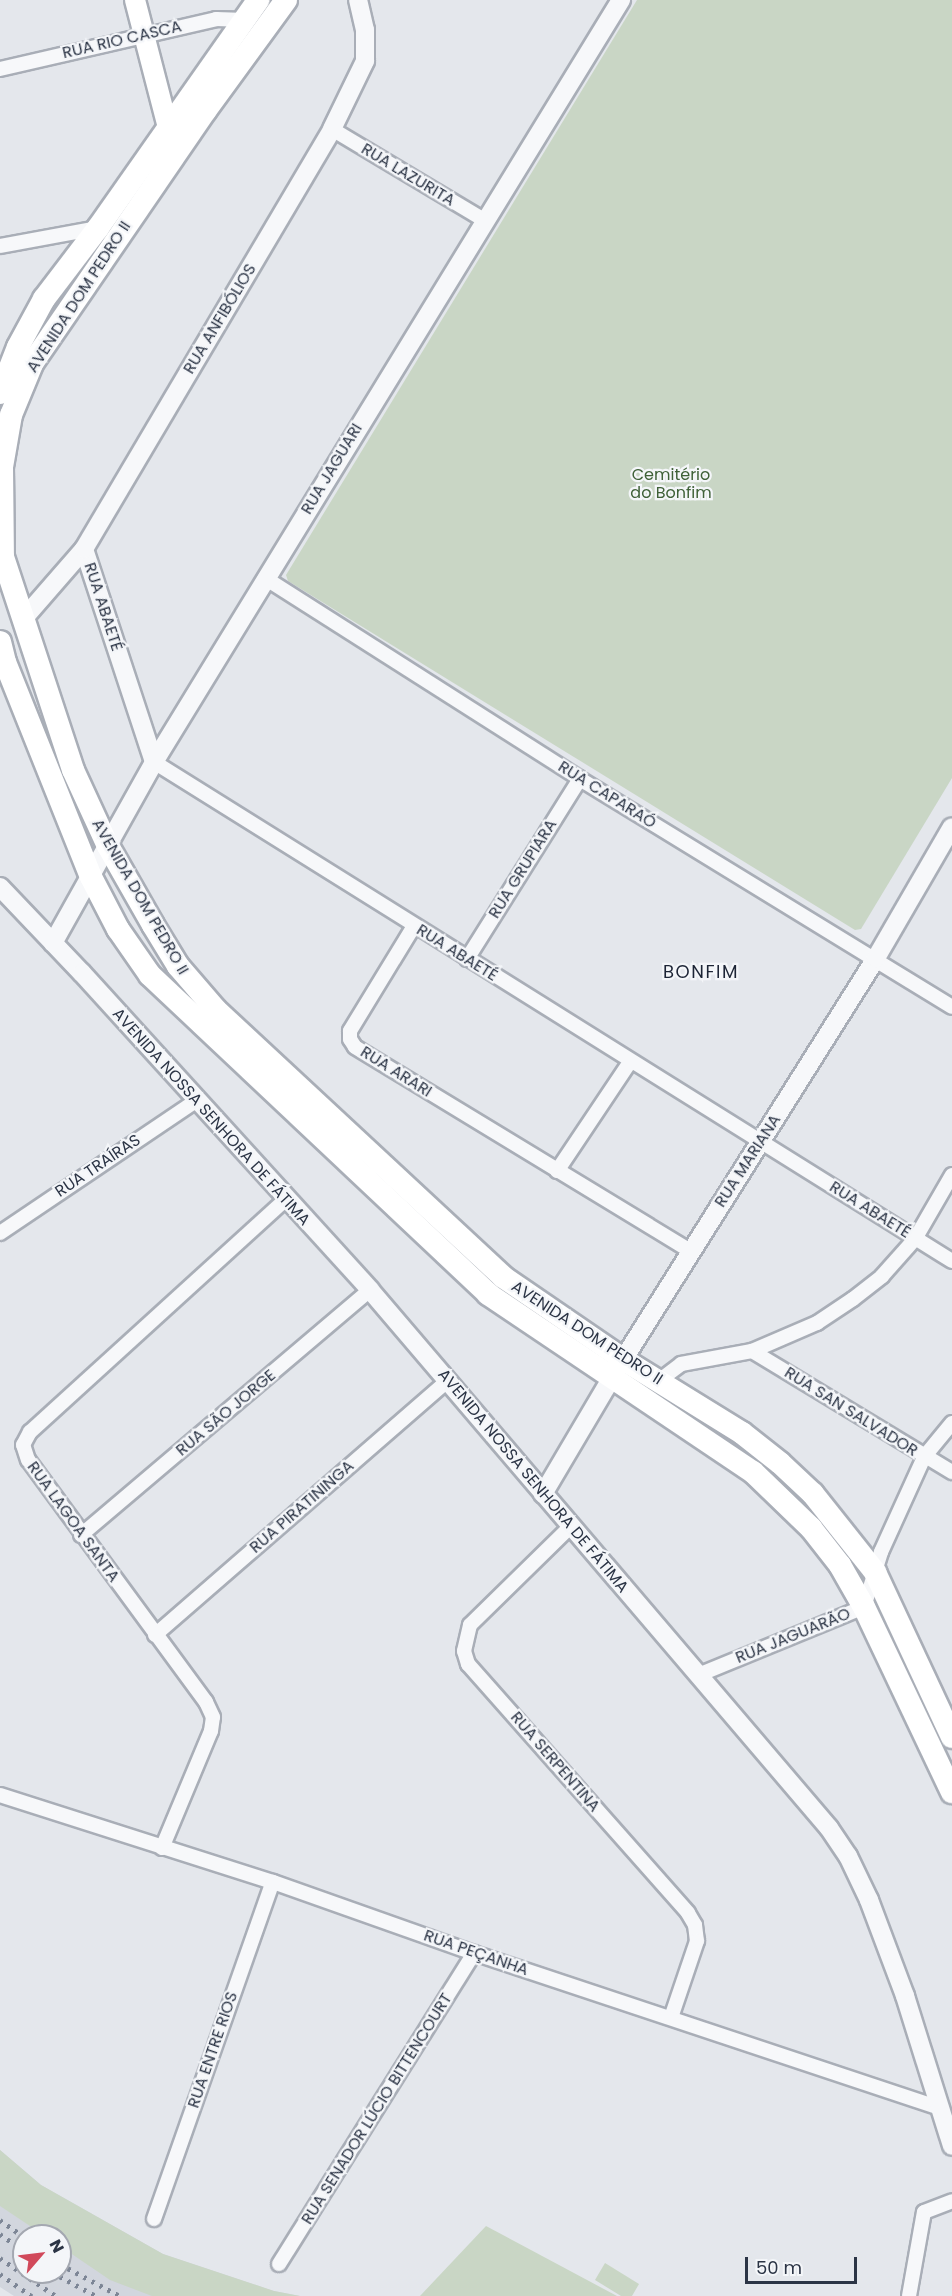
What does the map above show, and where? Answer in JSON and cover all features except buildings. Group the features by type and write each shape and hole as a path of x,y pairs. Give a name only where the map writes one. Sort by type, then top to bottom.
{"main road":[{"path":"135,0 142,35 168,128"},
{"name":"AVENIDA DOM PEDRO II","path":"0,393 18,347 44,299 98,228 258,0"},
{"name":"AVENIDA DOM PEDRO II","path":"286,0 205,111 32,363 11,415 2,467 0,527 3,558 24,618 56,726 87,804 108,846 178,966 216,1010 503,1277 624,1360 660,1380 742,1433 780,1463 813,1494 875,1572 952,1737"},
{"name":"AVENIDA DOM PEDRO II","path":"0,642 5,662 91,877 118,929 150,975 488,1294 611,1379 753,1472 811,1528 840,1565 864,1607 952,1792"}],"street":[{"name":"RUA ANFIBÓLIOS","path":"24,618 84,549 332,129 365,61 366,38 358,0"},
{"name":"RUA JAGUARI","path":"53,943 154,762 617,1"},
{"name":"RUA RIO CASCA","path":"0,69 216,19 244,20"},
{"name":"RUA LAZURITA","path":"332,129 484,220"},
{"path":"0,246 98,228"},
{"name":"RUA ABAETÉ","path":"84,549 154,762 630,1062 952,1261"},
{"name":"RUA CAPARAÓ","path":"265,578 580,779 876,958 952,1007"},
{"name":"RUA GRUPIARA","path":"467,959 580,779"},
{"name":"RUA MARIANA","path":"543,1494 611,1379 876,958 952,827"},
{"name":"AVENIDA NOSSA SENHORA DE FÁTIMA","path":"0,887 370,1290 829,1828 848,1856 869,1900 947,2110 952,2146"},
{"name":"RUA ARARI","path":"414,926 350,1031 352,1044 691,1251"},
{"path":"557,1171 630,1062"},
{"name":"RUA TRAÍRAS","path":"0,1233 197,1100"},
{"path":"660,1380 681,1364 752,1351 817,1323 853,1299 882,1276 915,1239 952,1175"},
{"name":"RUA LAGOA SANTA","path":"162,1848 211,1731 213,1717 206,1702 28,1460 23,1452 25,1439 285,1200"},
{"name":"RUA SÃO JORGE","path":"81,1535 370,1290"},
{"name":"RUA SAN SALVADOR","path":"752,1351 952,1472"},
{"name":"RUA PIRATININGA","path":"155,1635 448,1380"},
{"name":"RUA JAGUARÃO","path":"698,1675 864,1607 881,1552 924,1457 952,1423"},
{"name":"RUA SERPENTINA","path":"570,1527 470,1625 464,1651 468,1664 688,1913 695,1925 697,1941 671,2018"},
{"name":"RUA PEÇANHA","path":"0,1795 273,1882 474,1953 947,2110"},
{"name":"RUA ENTRE RIOS","path":"154,2219 273,1882"},
{"name":"RUA SENADOR LÚCIO BITTENCOURT","path":"279,2264 474,1953"},
{"path":"909,2296 920,2223 924,2212 952,2202"}],"shaded area":[{"path":"0,2150 41,2185 163,2254 274,2291 300,2296 14,2296 0,2287"}],"green space":[{"name":"Cemitério do Bonfim","path":"637,0 952,0 952,778 861,929 855,930 288,581 286,575"},
{"path":"0,2150 41,2185 163,2254 274,2291 300,2296 152,2296 110,2280 72,2254 72,2224 27,2224 0,2206"},
{"path":"486,2226 617,2296 420,2296"},
{"path":"605,2263 639,2284 632,2296 621,2296 595,2280"}],"railway":[{"path":"0,2220 12,2228"},
{"path":"0,2234 12,2242"},
{"path":"0,2258 56,2296"},
{"path":"72,2270 120,2296"},
{"path":"0,2274 32,2296"},
{"path":"72,2283 96,2296"}],"district":[{"name":"BONFIM","path":"701,972"}]}
